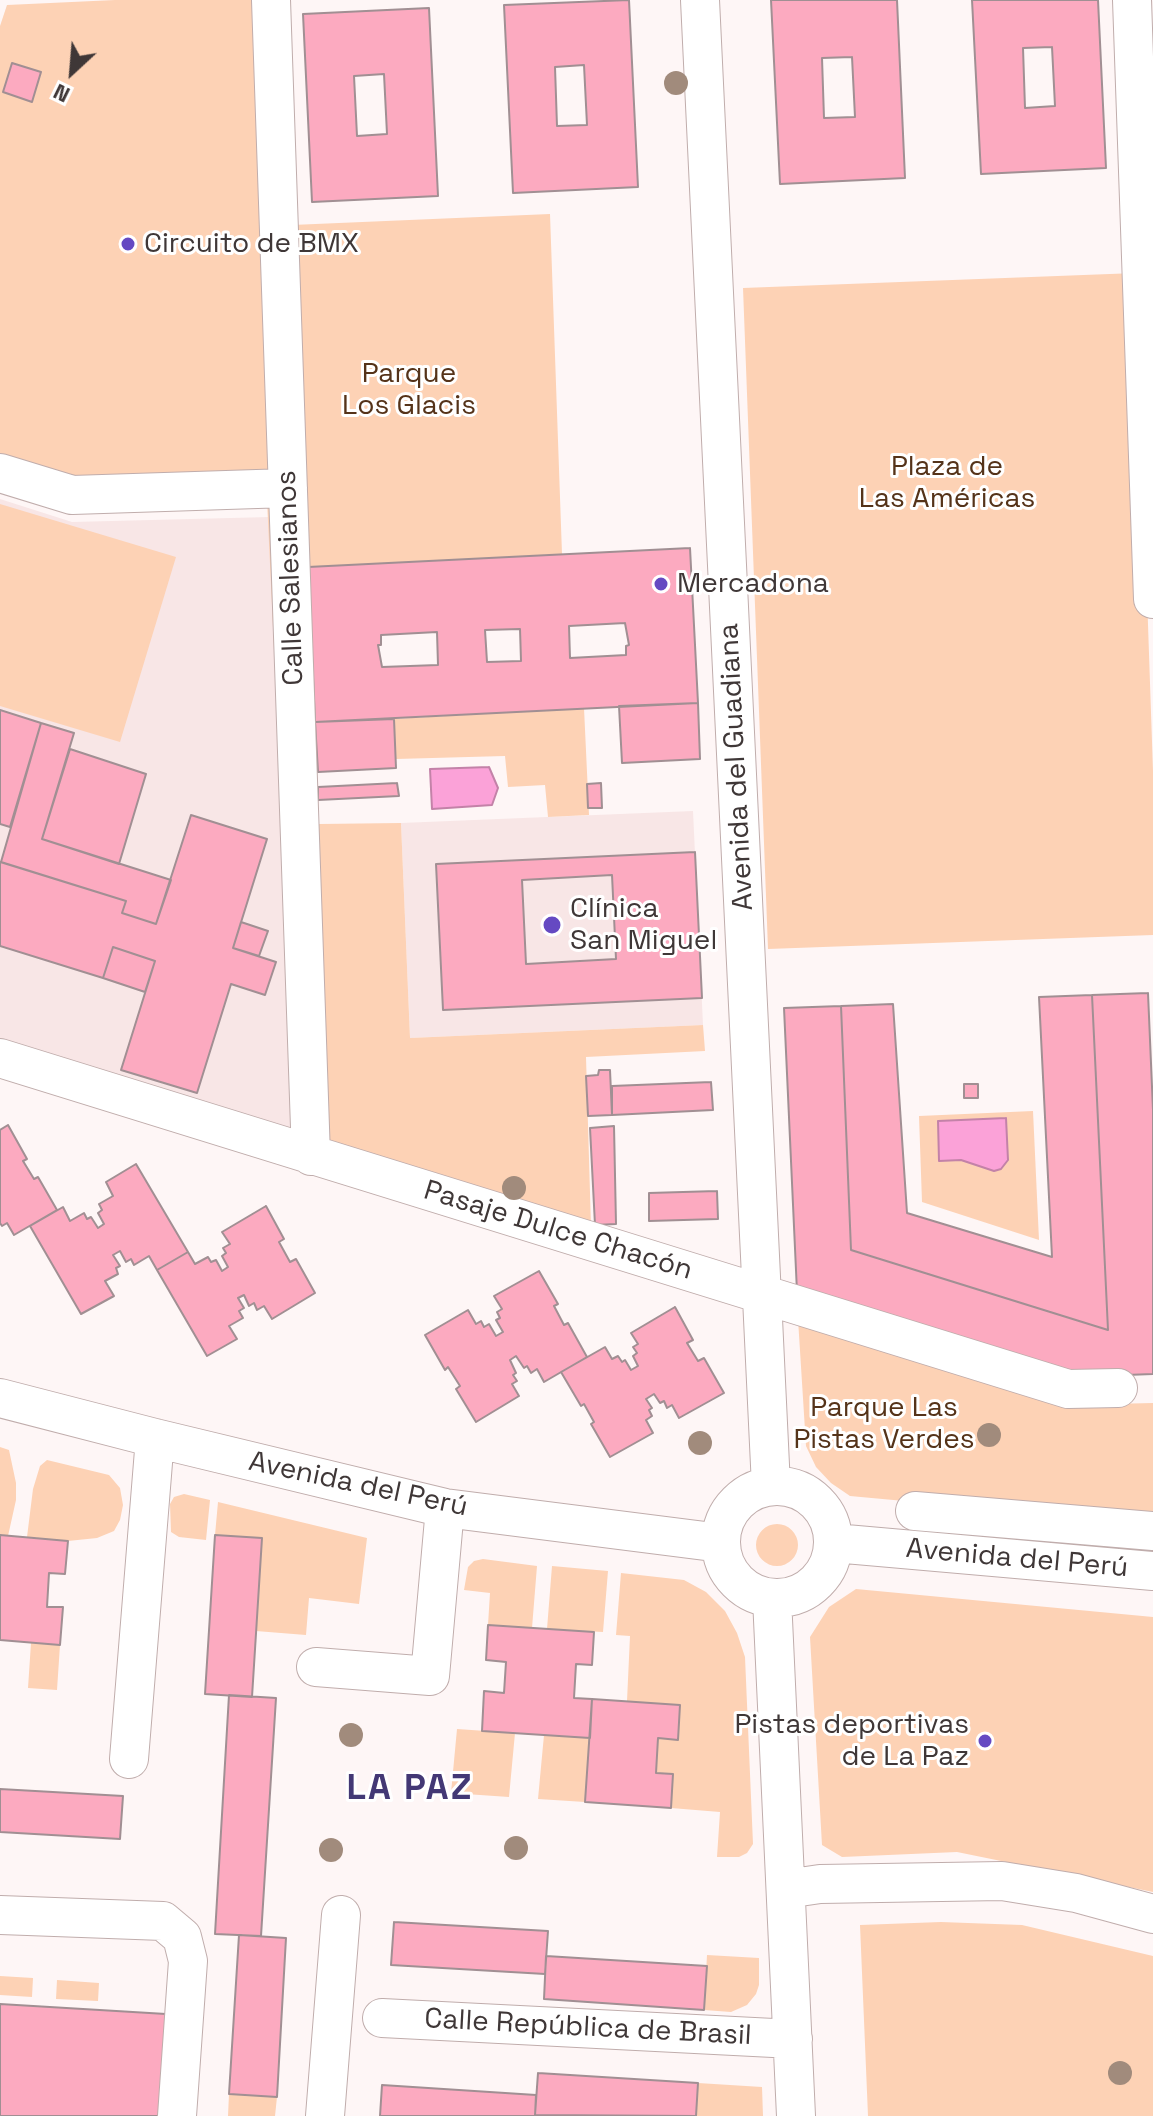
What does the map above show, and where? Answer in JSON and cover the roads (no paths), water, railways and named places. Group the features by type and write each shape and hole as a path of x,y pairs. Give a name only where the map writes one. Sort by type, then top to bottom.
{"street":[{"name":"Calle Salesianos","path":"271,0 311,1156"},
{"name":"Avenida del Guadiana","path":"700,0 771,1486"},
{"path":"1132,0 1151,471 1153,599"},
{"path":"0,473 72,495 288,488"},
{"name":"Pasaje Dulce Chacón","path":"0,1058 1068,1389 1118,1388"},
{"name":"Avenida del Perú","path":"0,1398 445,1508 721,1543"},
{"path":"129,1759 155,1438"},
{"path":"771,1486 790,1487 822,1507 831,1524 834,1543 825,1572 815,1584 788,1597 772,1598 742,1586 727,1566 721,1543 723,1526 730,1511 741,1499 771,1486"},
{"path":"316,1667 430,1676 445,1508"},
{"path":"915,1511 1153,1531"},
{"name":"Avenida del Perú","path":"834,1543 1153,1571"},
{"path":"772,1598 796,2116"},
{"path":"786,1889 846,1883 1002,1881 1076,1893 1153,1914"},
{"path":"0,1915 163,1921 182,1937 188,1961 177,2116"},
{"path":"325,2116 341,1915"},
{"name":"Calle República de Brasil","path":"382,2018 793,2039"}],"place":[{"name":"Circuito de BMX","path":"128,244"},
{"name":"Mercadona","path":"661,584"},
{"name":"Clínica San Miguel","path":"552,925"},
{"name":"Pistas deportivas de La Paz","path":"985,1741"}],"district":[{"name":"LA PAZ","path":"410,1789"}],"park label":[{"name":"Parque Los Glacis","path":"409,390"},
{"name":"Plaza de Las Américas","path":"947,483"},
{"name":"Parque Las Pistas Verdes","path":"884,1424"}]}
